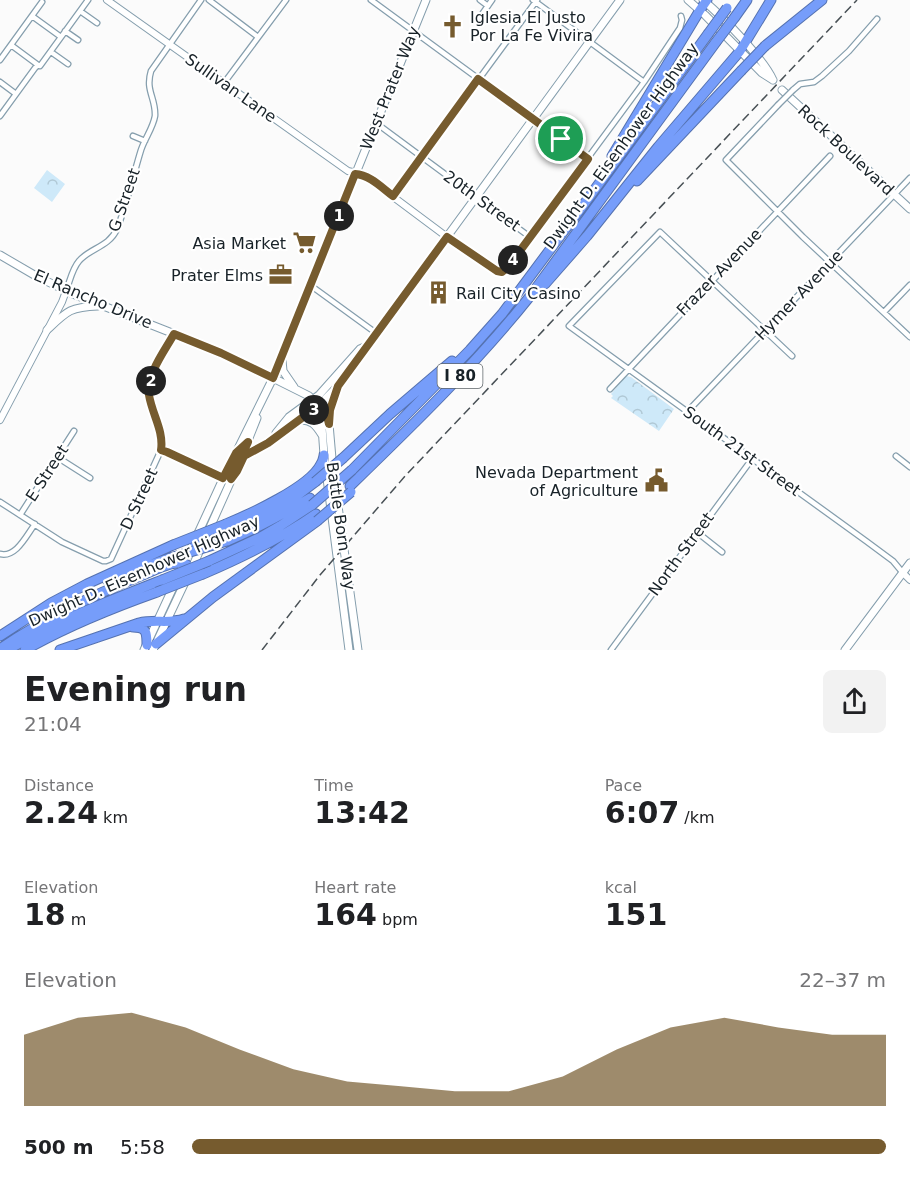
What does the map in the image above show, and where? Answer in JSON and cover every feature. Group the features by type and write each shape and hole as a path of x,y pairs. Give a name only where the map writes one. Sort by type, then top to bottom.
{"highway":[{"name":"Dwight D. Eisenhower Highway","path":"25,650 87,619 242,558 317,517 351,489 503,330 747,0"},
{"path":"531,295 548,282 657,147 743,47 771,0"},
{"path":"609,208 620,201 651,165 765,46 822,0"},
{"path":"587,200 600,173 704,3"},
{"name":"Dwight D. Eisenhower Highway","path":"8,650 78,614 209,561 270,532 334,486 352,470 470,350 514,298 729,4"},
{"path":"194,542 207,535 225,533 278,508 315,482 451,362 470,350"},
{"path":"0,636 51,603 87,584 265,506 317,471 324,455"},
{"path":"16,626 101,583 226,541 311,501"},
{"path":"131,626 144,629 150,647 317,517"},
{"path":"213,521 216,527 222,530 239,527"},
{"path":"0,649 37,625 95,595 172,564 180,562 184,564 188,567 189,574"},
{"path":"60,650 146,621 176,621 188,618"}],"main road":[{"name":"West Prater Way","path":"150,647 223,478 273,378 426,0"},
{"path":"231,479 244,456 268,443 299,420 338,386 620,0"},
{"path":"688,0 704,3 767,70 772,80 762,73 743,47"},
{"name":"Rock Boulevard","path":"782,90 910,209"},
{"name":"El Rancho Drive","path":"0,255 66,291 221,353 295,389 316,403"},
{"path":"47,330 69,310 101,305"},
{"path":"236,453 248,442 263,442 278,431 290,417 316,403 360,350 367,346"},
{"path":"282,355 283,371 295,389"},
{"path":"329,424 330,410 338,386"},
{"name":"Battle Born Way","path":"316,403 323,408 329,424 333,471 358,650"},
{"name":"Battle Born Way","path":"316,403 322,427 349,650"},
{"name":"West Prater Way","path":"162,621 189,574 207,535 248,442 258,410"},
{"path":"299,420 305,419 313,423 323,436"},
{"path":"845,650 910,563"}],"street":[{"path":"0,116 38,65 40,66 51,52 87,0"},
{"name":"Sullivan Lane","path":"107,0 117,3 169,45 348,171 368,178 447,237"},
{"name":"G Street","path":"0,420 47,330 74,270 89,252 106,243 114,235 155,116 154,103 149,90 149,77 154,65 201,0"},
{"path":"209,0 258,37"},
{"path":"224,83 286,0"},
{"path":"371,0 588,159"},
{"path":"480,0 488,6"},
{"path":"480,17 492,0"},
{"path":"393,196 535,1 644,82"},
{"path":"0,60 42,2"},
{"path":"80,11 97,23"},
{"path":"32,16 61,37"},
{"path":"447,237 497,271 502,272 508,267 644,82 680,28 681,16"},
{"path":"877,19 849,51 822,76 814,82 800,84 793,90 726,160 910,337"},
{"path":"66,31 78,40"},
{"path":"11,45 38,65"},
{"path":"51,52 68,64"},
{"path":"0,82 16,94"},
{"name":"20th Street","path":"376,123 530,237"},
{"path":"133,136 145,141"},
{"name":"Frazer Avenue","path":"610,388 830,156"},
{"name":"Hymer Avenue","path":"687,411 910,178"},
{"name":"South 21st Street","path":"712,279 660,232 569,326 866,540 893,561 910,580"},
{"path":"712,279 792,356"},
{"path":"310,285 376,333"},
{"path":"884,312 910,285"},
{"name":"D Street","path":"35,525 68,544 103,561 109,561 161,450 162,440 150,398 150,383 174,334"},
{"name":"E Street","path":"20,515 74,430"},
{"path":"161,450 223,478"},
{"path":"896,456 910,467"},
{"path":"57,457 90,478"},
{"name":"North Street","path":"611,650 752,459"},
{"path":"0,502 35,525 13,553 6,556 0,554"},
{"path":"698,533 722,552"}],"green space":[{"path":"47,170 65,184 52,202 34,188"},
{"path":"626,376 631,377 674,409 659,431 611,398 613,396 611,394"}],"railway":[{"path":"262,650 320,575 406,475 857,0"}],"place":[{"name":"Iglesia El Justo Por La Fe Vivira","path":"452,26"},
{"name":"Asia Market","path":"304,243"},
{"name":"Prater Elms","path":"281,275"},
{"name":"Rail City Casino","path":"438,293"},
{"name":"Nevada Department of Agriculture","path":"656,481"}],"route":[{"path":"478,79 561,139 588,159 508,267 502,272 497,271 447,237 338,386 330,410 329,424 323,408 318,406 268,443 244,456 231,479 248,442 236,453 223,478 161,450 162,440 149,391 155,369 174,334 273,378 355,174 368,178 393,196 478,79"}]}
